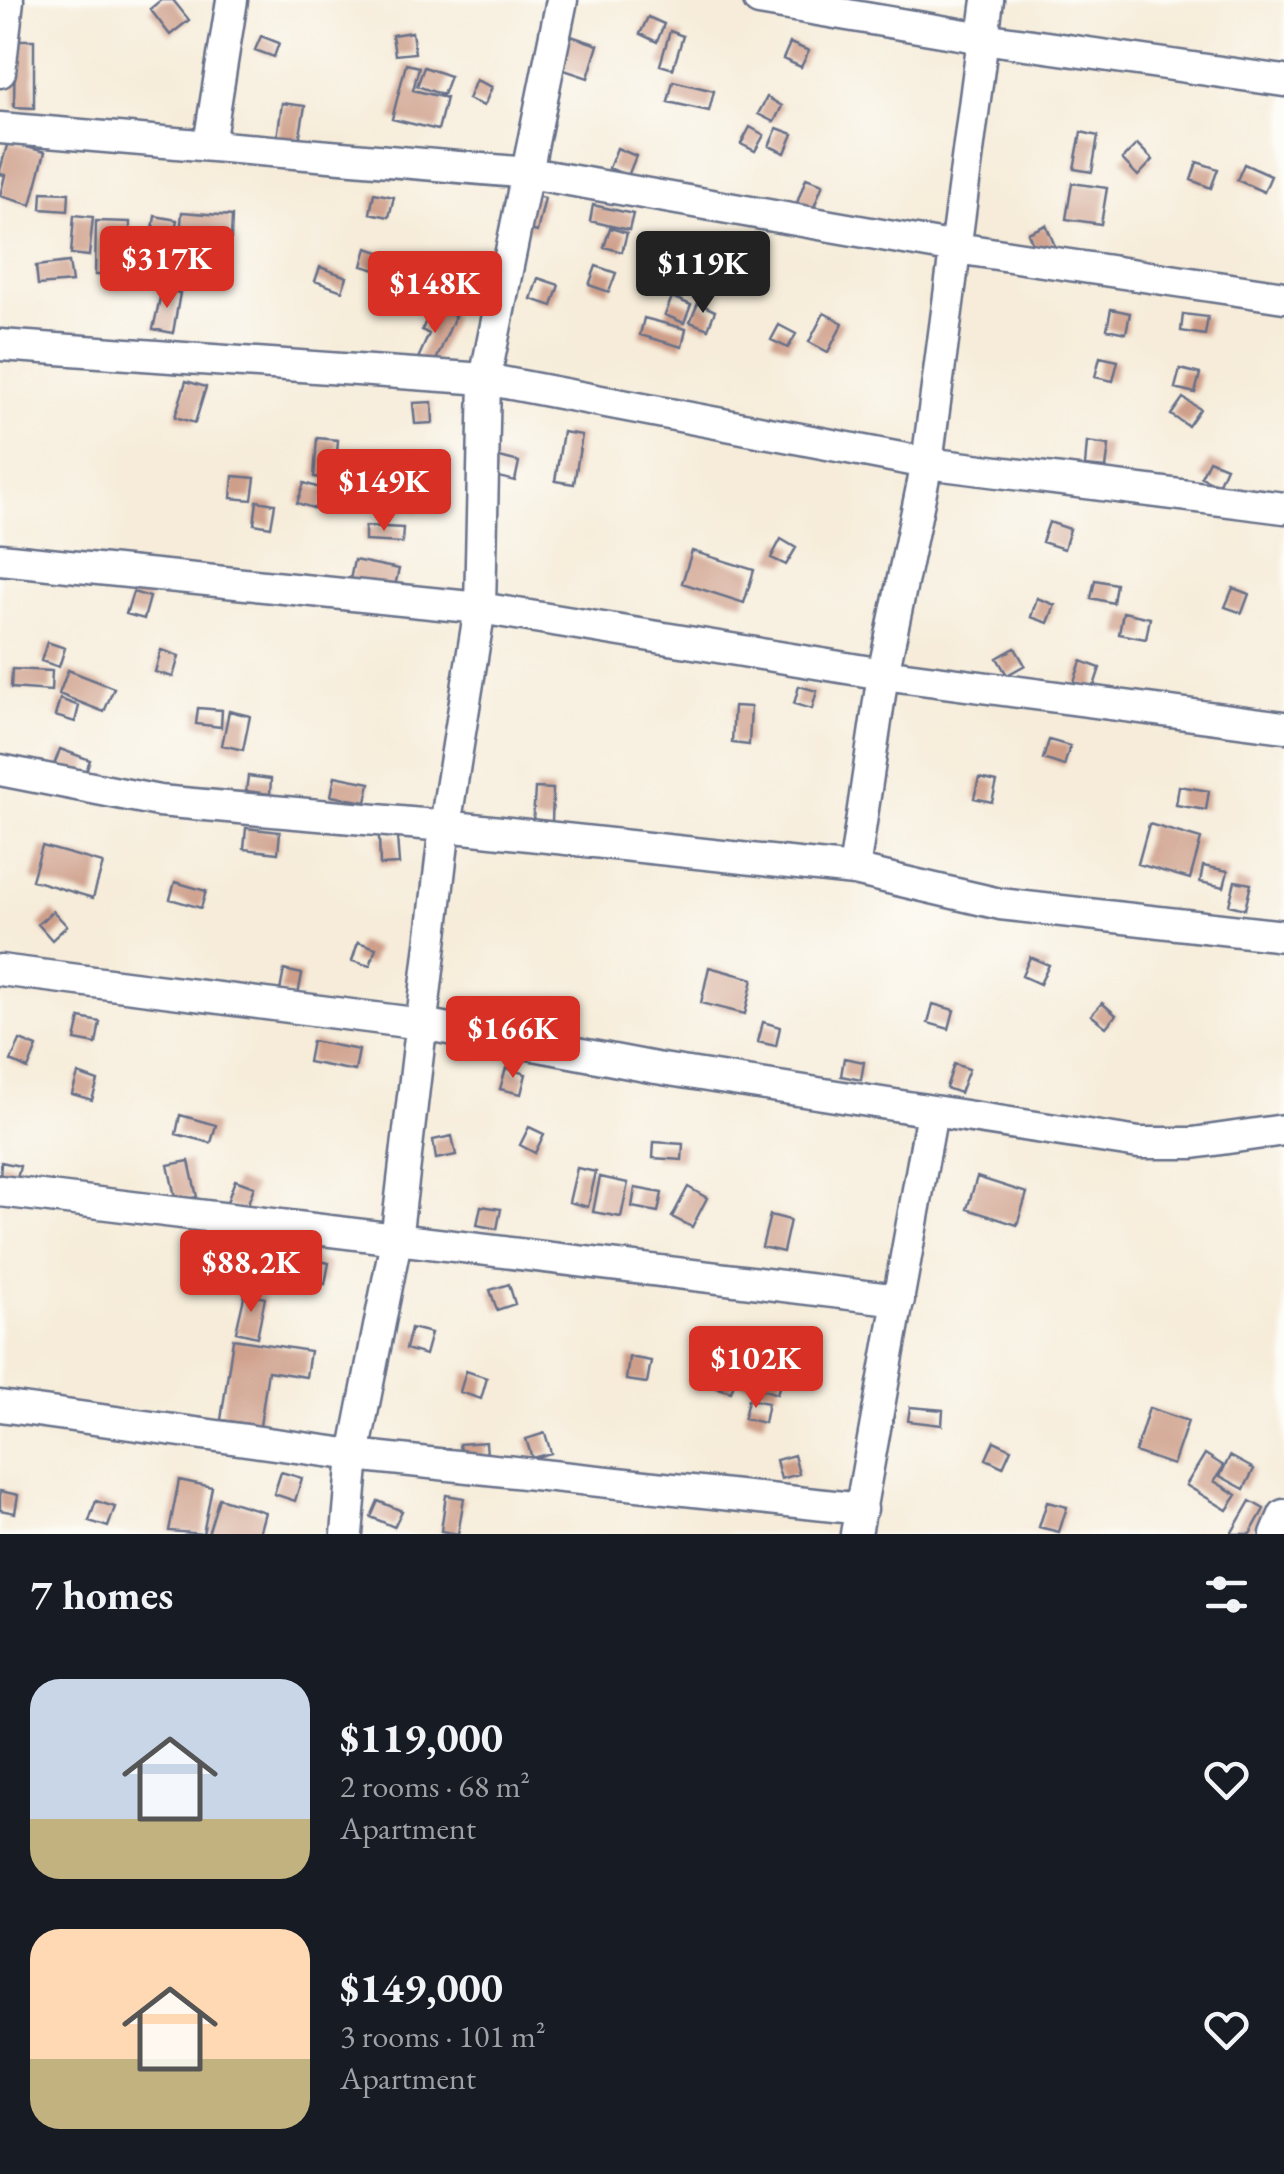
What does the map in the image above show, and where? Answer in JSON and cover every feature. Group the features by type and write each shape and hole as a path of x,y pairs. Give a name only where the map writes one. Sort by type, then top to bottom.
{"street":[{"path":"0,72 8,0"},
{"path":"209,144 232,0"},
{"path":"347,1534 354,1455 396,1240 445,826 480,608 485,380 562,0"},
{"path":"759,0 983,38 1284,81"},
{"path":"854,870 884,674 926,463 988,0"},
{"path":"0,128 529,173 956,248 1284,296"},
{"path":"0,345 485,380 926,463 1284,508"},
{"path":"0,559 480,608 884,674 1284,728"},
{"path":"0,770 158,801 445,826 854,870 1000,904 1284,936"},
{"path":"0,970 422,1024 656,1068 1139,1144 1193,1143 1284,1130"},
{"path":"0,1406 859,1522 932,1112"},
{"path":"0,1191 899,1300"},
{"path":"1276,1534 1284,1515"}],"building":[{"path":"161,0 173,0 189,20 170,35 150,9"},
{"path":"648,17 664,24 657,42 640,34"},
{"path":"670,31 683,36 673,69 660,65"},
{"path":"412,32 415,53 395,55 392,35"},
{"path":"565,34 598,45 588,78 555,67"},
{"path":"261,36 279,43 274,57 255,50"},
{"path":"15,40 34,40 34,108 14,107"},
{"path":"790,43 809,51 801,67 783,59"},
{"path":"406,64 419,67 413,90 446,98 438,130 392,119"},
{"path":"424,67 450,76 443,95 417,86"},
{"path":"476,80 492,87 484,106 468,99"},
{"path":"673,81 714,91 709,111 668,102"},
{"path":"767,97 782,106 774,122 758,114"},
{"path":"282,103 305,106 299,141 277,138"},
{"path":"750,127 764,135 755,151 741,144"},
{"path":"777,128 793,134 785,153 769,146"},
{"path":"1081,132 1098,136 1092,172 1074,169"},
{"path":"8,142 45,152 31,205 0,196 5,175 0,170"},
{"path":"1137,144 1153,160 1138,176 1122,159"},
{"path":"617,148 636,156 628,176 609,168"},
{"path":"1197,162 1218,169 1211,188 1191,180"},
{"path":"1244,164 1271,176 1264,192 1237,180"},
{"path":"806,178 823,184 809,220 793,214"},
{"path":"1072,183 1107,188 1101,224 1066,219"},
{"path":"42,192 69,193 68,211 41,209"},
{"path":"374,193 394,197 389,217 370,213"},
{"path":"526,194 545,198 537,232 518,227"},
{"path":"593,205 633,214 629,230 590,221"},
{"path":"182,212 232,216 231,239 180,235"},
{"path":"74,215 93,217 89,256 71,254"},
{"path":"155,216 177,220 173,240 152,236"},
{"path":"96,221 130,222 130,275 95,275"},
{"path":"1046,225 1055,246 1037,254 1028,233"},
{"path":"610,228 627,233 622,252 604,247"},
{"path":"367,248 389,255 383,272 362,266"},
{"path":"69,262 72,282 38,285 36,266"},
{"path":"596,266 616,273 609,292 589,285"},
{"path":"320,267 347,277 342,291 315,281"},
{"path":"538,278 559,285 552,306 531,299"},
{"path":"162,289 180,293 173,333 153,329"},
{"path":"672,297 691,305 684,323 665,315"},
{"path":"698,303 715,311 708,329 690,322"},
{"path":"432,306 455,316 432,370 416,363 429,334 422,330"},
{"path":"1111,309 1130,313 1126,333 1107,329"},
{"path":"824,313 843,323 828,352 809,342"},
{"path":"1183,314 1208,317 1205,335 1181,331"},
{"path":"644,318 686,329 682,347 640,335"},
{"path":"779,325 796,334 788,348 771,340"},
{"path":"1100,357 1118,361 1113,381 1095,377"},
{"path":"1180,369 1200,374 1195,393 1175,388"},
{"path":"186,381 206,387 195,423 175,417"},
{"path":"1183,398 1200,409 1188,426 1171,415"},
{"path":"432,402 433,423 415,424 413,403"},
{"path":"563,432 582,435 574,484 555,481"},
{"path":"317,438 338,440 335,479 314,477"},
{"path":"1087,442 1109,445 1106,468 1085,466"},
{"path":"414,454 431,459 426,480 408,476"},
{"path":"492,455 519,462 515,481 487,474"},
{"path":"1209,460 1226,467 1218,485 1201,477"},
{"path":"357,461 361,485 345,487 341,463"},
{"path":"233,476 255,478 252,500 231,498"},
{"path":"304,483 326,490 319,510 297,503"},
{"path":"391,487 423,495 419,512 388,505"},
{"path":"257,501 275,504 271,527 254,524"},
{"path":"1049,522 1070,529 1064,549 1042,542"},
{"path":"365,526 403,528 402,543 365,541"},
{"path":"781,539 796,548 786,565 771,558"},
{"path":"692,551 754,570 744,603 682,583"},
{"path":"354,560 399,569 394,590 350,580"},
{"path":"1095,580 1116,584 1113,603 1091,598"},
{"path":"1233,588 1249,594 1242,613 1225,607"},
{"path":"133,592 150,597 144,619 126,614"},
{"path":"1037,598 1055,605 1048,623 1031,617"},
{"path":"1123,612 1150,618 1146,639 1119,634"},
{"path":"47,642 65,648 59,667 41,661"},
{"path":"1015,648 1025,665 1007,675 997,658"},
{"path":"161,650 179,656 173,677 155,672"},
{"path":"1081,661 1100,668 1093,689 1074,682"},
{"path":"12,669 52,671 51,691 11,688"},
{"path":"68,670 114,688 104,712 59,694"},
{"path":"799,686 817,691 812,709 794,704"},
{"path":"60,699 79,706 75,722 55,716"},
{"path":"734,706 751,707 749,745 732,743"},
{"path":"198,708 222,710 221,727 196,724"},
{"path":"229,711 250,716 243,750 222,745"},
{"path":"1049,740 1070,746 1064,766 1043,759"},
{"path":"60,749 90,760 84,776 54,765"},
{"path":"248,776 271,779 270,794 246,791"},
{"path":"335,776 370,783 366,802 331,796"},
{"path":"979,778 997,782 992,802 974,798"},
{"path":"1179,786 1209,791 1206,810 1176,805"},
{"path":"535,788 553,789 552,823 533,822"},
{"path":"1149,824 1201,839 1190,879 1138,864"},
{"path":"246,828 280,832 278,853 244,849"},
{"path":"379,836 397,836 399,864 380,865"},
{"path":"42,846 103,863 93,898 32,880"},
{"path":"1203,866 1228,871 1224,887 1200,882"},
{"path":"1235,881 1251,884 1245,909 1229,905"},
{"path":"175,882 206,891 201,908 170,899"},
{"path":"53,911 67,926 52,940 38,924"},
{"path":"358,942 376,948 370,966 352,961"},
{"path":"1030,957 1049,965 1040,984 1022,976"},
{"path":"709,967 753,979 745,1014 701,1003"},
{"path":"284,970 302,974 298,995 280,991"},
{"path":"1102,1003 1116,1015 1106,1027 1091,1015"},
{"path":"933,1004 954,1010 949,1029 928,1023"},
{"path":"80,1018 100,1022 96,1044 75,1040"},
{"path":"763,1022 780,1027 776,1046 758,1042"},
{"path":"20,1040 37,1047 28,1069 11,1061"},
{"path":"312,1041 359,1050 355,1071 308,1062"},
{"path":"844,1058 864,1062 861,1080 841,1076"},
{"path":"954,1064 969,1069 960,1093 946,1088"},
{"path":"506,1068 526,1074 521,1094 500,1089"},
{"path":"78,1074 98,1081 92,1100 72,1094"},
{"path":"180,1115 216,1125 211,1143 176,1134"},
{"path":"529,1127 544,1134 535,1153 520,1145"},
{"path":"452,1136 456,1155 436,1159 433,1140"},
{"path":"654,1142 683,1144 682,1160 653,1158"},
{"path":"189,1161 197,1197 176,1201 168,1165"},
{"path":"1,1162 20,1166 16,1184 0,1180"},
{"path":"577,1168 596,1172 588,1207 569,1202"},
{"path":"600,1177 628,1183 621,1217 593,1212"},
{"path":"977,1177 1027,1193 1017,1225 967,1209"},
{"path":"235,1180 254,1187 245,1212 226,1205"},
{"path":"688,1187 707,1198 692,1227 672,1217"},
{"path":"635,1188 662,1193 658,1212 632,1207"},
{"path":"481,1206 501,1209 497,1229 477,1225"},
{"path":"770,1215 790,1220 783,1252 762,1247"},
{"path":"307,1258 329,1263 325,1284 303,1280"},
{"path":"509,1284 515,1304 497,1310 490,1290"},
{"path":"245,1293 265,1298 257,1337 236,1332"},
{"path":"411,1328 431,1333 425,1355 406,1349"},
{"path":"729,1331 747,1337 745,1347 787,1360 777,1394 735,1381 731,1392 690,1379 702,1339 724,1346"},
{"path":"233,1339 310,1351 306,1377 268,1371 260,1426 221,1420"},
{"path":"629,1357 651,1361 647,1383 626,1380"},
{"path":"466,1371 487,1378 481,1399 460,1392"},
{"path":"748,1399 768,1403 764,1423 744,1418"},
{"path":"910,1407 943,1410 942,1425 908,1421"},
{"path":"1149,1408 1188,1421 1173,1465 1135,1452"},
{"path":"545,1433 551,1453 532,1458 526,1439"},
{"path":"994,1441 1011,1449 1003,1467 986,1459"},
{"path":"486,1442 487,1456 461,1458 459,1444"},
{"path":"1205,1454 1224,1466 1214,1481 1237,1495 1227,1510 1186,1485"},
{"path":"794,1455 799,1474 781,1479 776,1460"},
{"path":"1230,1456 1254,1469 1244,1489 1220,1476"},
{"path":"281,1472 302,1478 295,1501 274,1494"},
{"path":"179,1480 212,1487 203,1534 169,1531"},
{"path":"0,1491 18,1495 15,1513 0,1510"},
{"path":"446,1495 464,1498 458,1534 441,1531"},
{"path":"219,1498 265,1512 259,1534 208,1534"},
{"path":"96,1501 115,1507 108,1527 89,1521"},
{"path":"378,1501 402,1511 394,1527 371,1517"},
{"path":"1250,1501 1264,1509 1250,1534 1231,1534"},
{"path":"1047,1502 1067,1507 1059,1532 1039,1527"}]}
